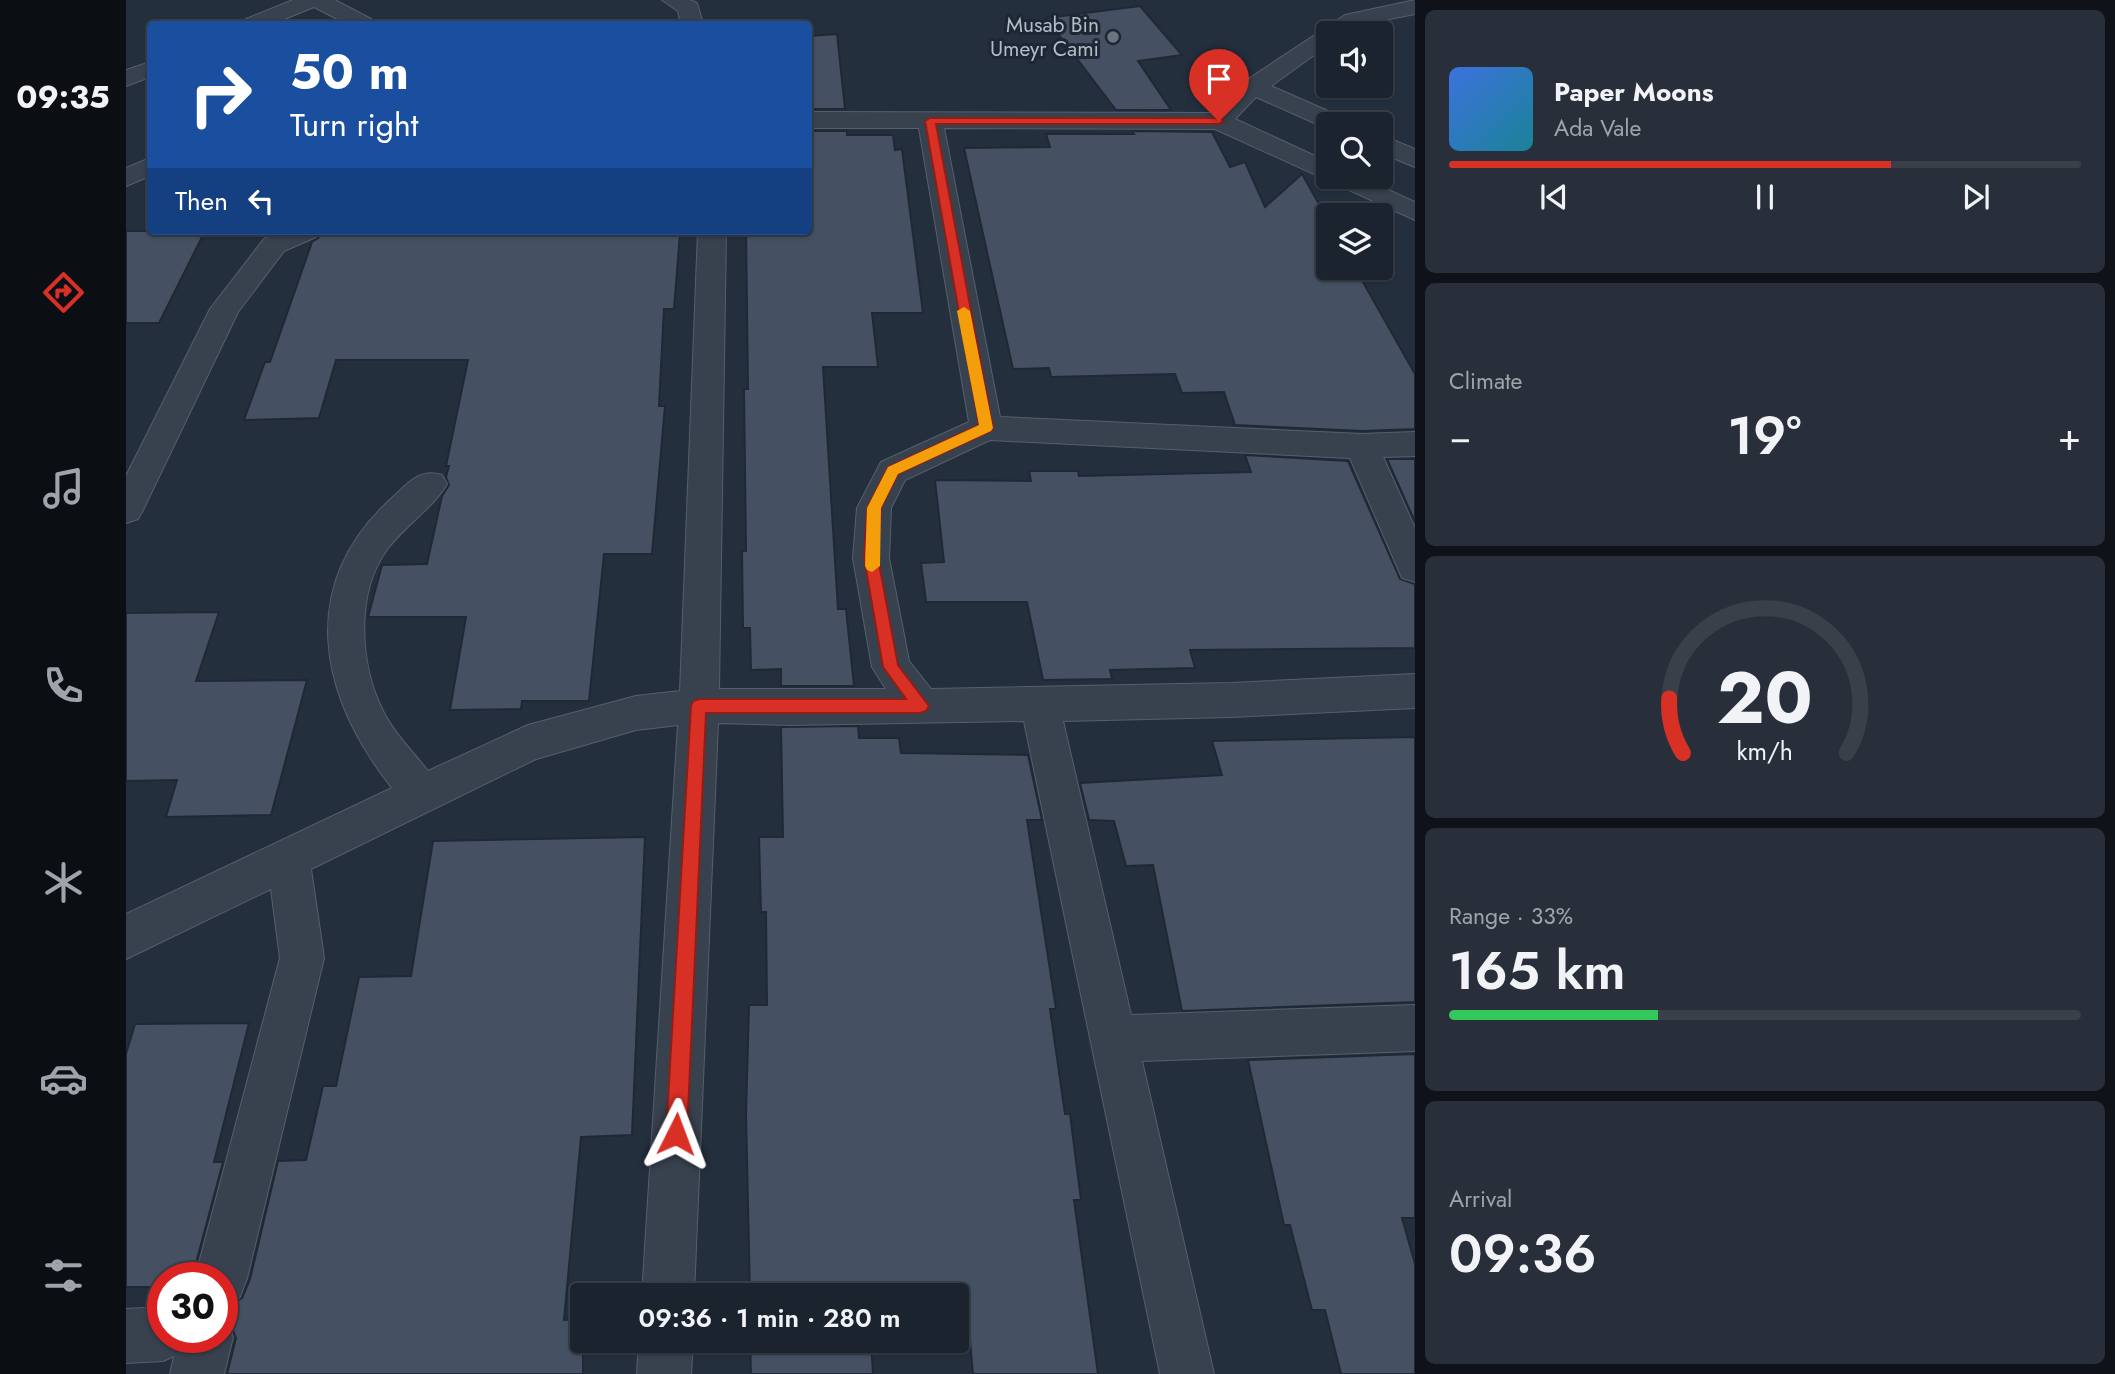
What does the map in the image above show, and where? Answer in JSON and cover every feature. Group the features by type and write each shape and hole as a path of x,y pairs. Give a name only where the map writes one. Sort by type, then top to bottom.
{"street":[{"path":"261,21 312,0"},
{"path":"318,0 357,21"},
{"path":"1351,21 1415,7"},
{"path":"1219,121 1253,87 1316,44"},
{"path":"126,79 147,70"},
{"path":"1253,87 1316,115"},
{"path":"812,121 1219,121 1316,166"},
{"path":"930,121 986,428"},
{"path":"1393,149 1415,159"},
{"path":"126,178 147,168"},
{"path":"1365,189 1415,212"},
{"path":"126,510 225,309 274,245 297,235"},
{"path":"669,1283 699,706 712,235"},
{"path":"920,706 891,667 871,558 874,508 893,471 986,428 1362,446 1415,444"},
{"path":"1362,446 1415,568"},
{"path":"421,794 368,721 348,669 344,636 354,584 372,545 386,525 430,484"},
{"path":"126,937 528,743 636,713 699,706 920,706 1231,700 1415,691"},
{"path":"1040,704 1187,1374"},
{"path":"225,1262 302,958 288,858"},
{"path":"1114,1039 1415,1028"},
{"path":"126,1336 147,1335"},
{"path":"197,1374 202,1353"},
{"path":"664,1374 665,1353"}],"building":[{"name":"Musab Bin Umeyr Cami","path":"1140,6 1182,55 1138,61 1171,110 1116,110 1046,18"},
{"path":"837,34 845,109 812,109 812,36"},
{"path":"812,131 847,131 847,135 893,135 895,150 902,149 923,313 872,313 878,367 823,367 838,609 846,609 854,686 781,686 781,669 751,670 750,628 743,628 742,551 746,551 744,389 748,389 746,235 812,235"},
{"path":"1132,131 1212,132 1230,167 1245,162 1265,207 1302,174 1318,203 1316,203 1316,280 1362,280 1415,374 1415,429 1362,431 1235,425 1224,392 1182,393 1175,374 1051,377 1049,368 1013,369 964,148 1050,147 1046,134 1134,134"},
{"path":"126,231 147,231 147,235 203,235 159,323 126,323"},
{"path":"320,235 680,235 674,309 664,309 659,406 665,406 652,554 604,554 589,701 522,701 521,709 450,710 466,617 368,617 382,565 427,564 442,496 449,485 446,477 449,466 446,466 468,360 336,360 319,418 244,420 265,362 270,362 312,242"},
{"path":"1245,455 1348,461 1400,579 1415,584 1415,648 1190,650 1195,668 1110,670 1112,679 1043,680 1027,602 926,602 921,563 944,562 935,480 1031,481 1029,471 1078,471 1079,476 1251,472"},
{"path":"1387,459 1415,459 1415,522"},
{"path":"219,612 196,681 307,680 271,815 166,817 177,780 126,781 126,613"},
{"path":"858,726 859,738 899,738 901,753 1028,755 1042,820 1027,820 1056,1009 1050,1009 1065,1114 1070,1114 1081,1200 1074,1200 1098,1374 973,1374 969,1341 969,1283 750,1283 746,1114 749,1005 767,1005 766,912 761,912 759,837 783,837 781,727"},
{"path":"1415,737 1415,1002 1182,1011 1153,865 1126,866 1114,821 1089,820 1080,783 1222,775 1212,741"},
{"path":"645,837 632,1135 581,1137 564,1320 570,1320 570,1353 583,1353 583,1374 227,1374 232,1353 238,1353 238,1300 242,1298 250,1279 278,1161 306,1160 323,1086 336,1086 359,977 411,976 433,841"},
{"path":"249,1023 214,1162 223,1162 196,1262 147,1262 147,1287 126,1287 126,1054 135,1024"},
{"path":"1415,1054 1415,1218 1402,1218 1415,1264 1415,1374 1341,1374 1325,1310 1312,1310 1290,1225 1284,1225 1248,1060"},
{"path":"750,1353 872,1353 873,1374 751,1374"}],"slow traffic":[{"path":"872,566 874,508 893,471 986,428 964,311"}],"place":[{"name":"Musab Bin Umeyr Cami","path":"1113,37"}],"route":[{"path":"676,1134 699,706 920,706 891,667 871,558 874,508 893,471 986,428 930,121 1219,121"}]}
